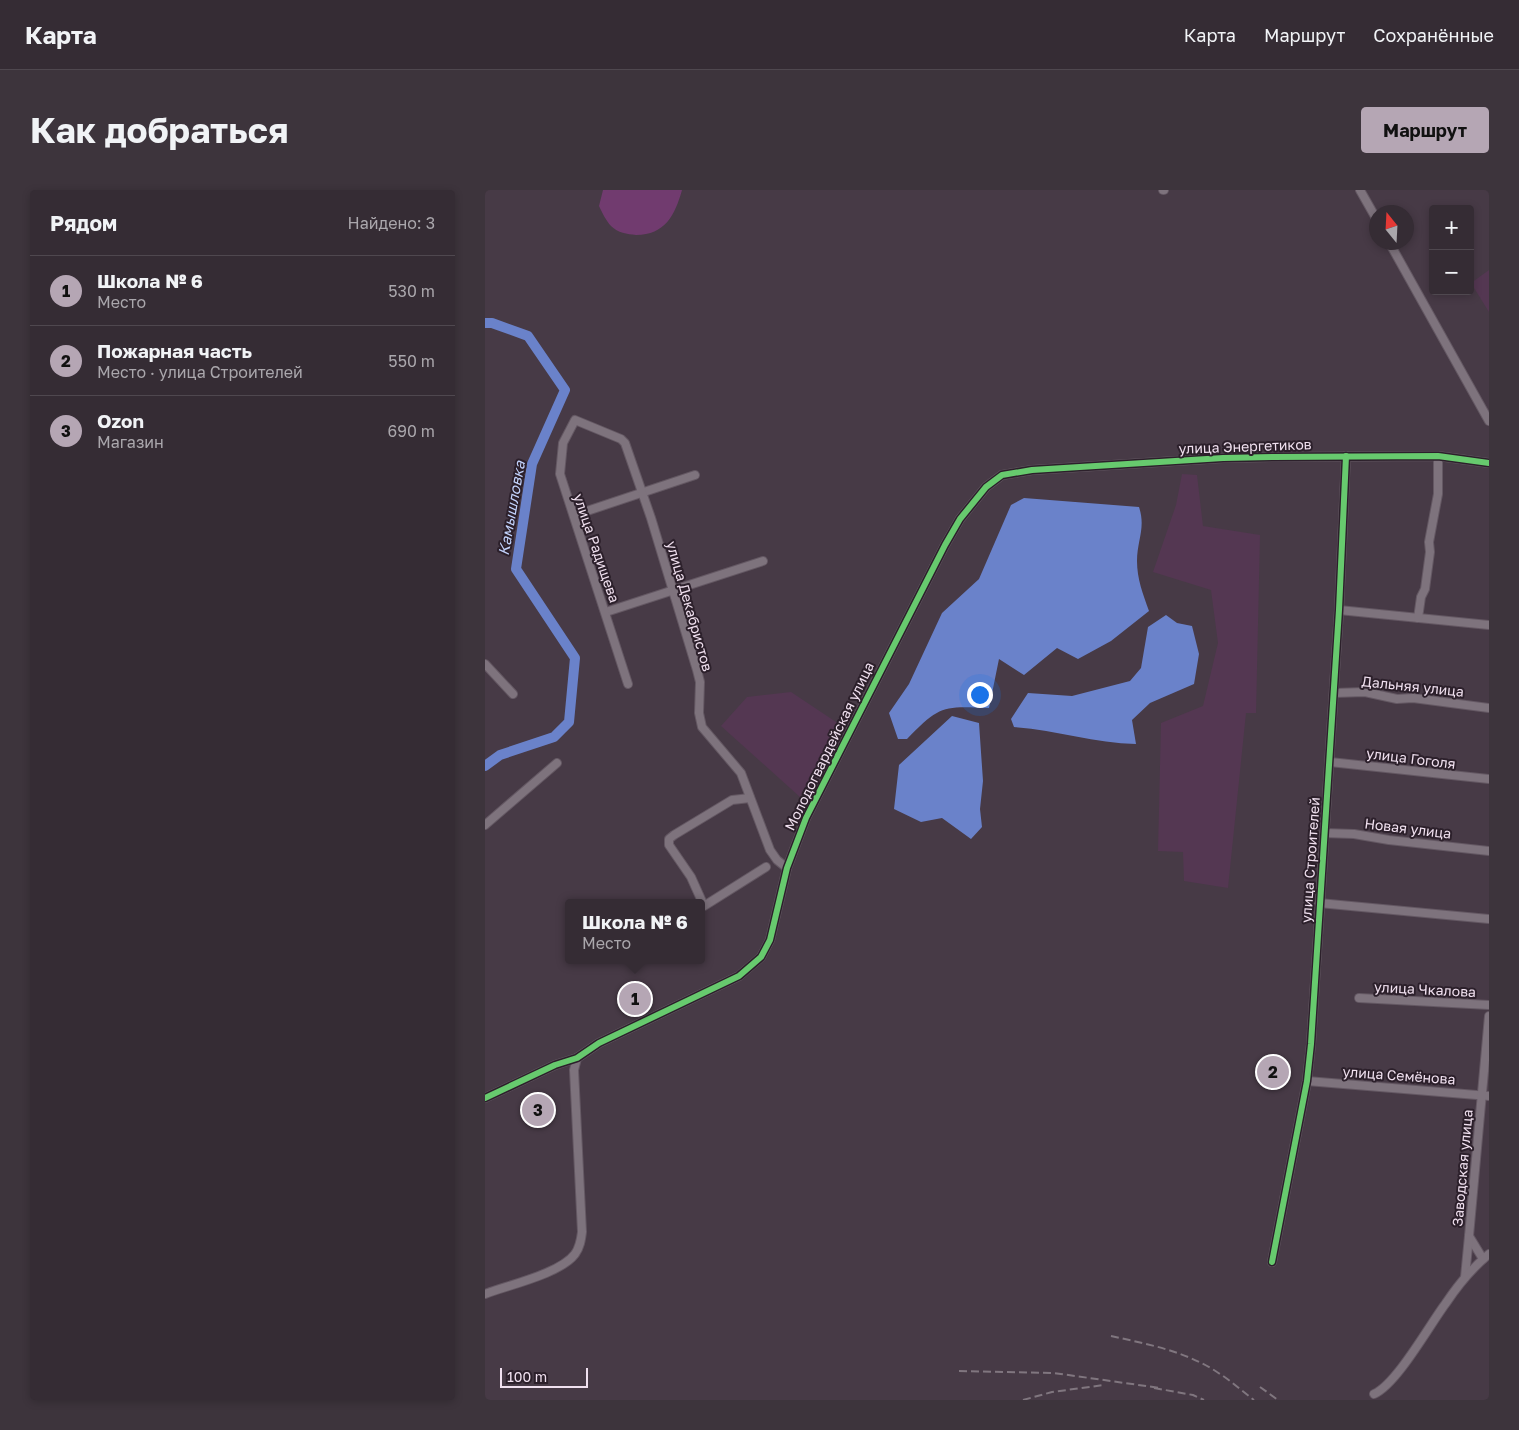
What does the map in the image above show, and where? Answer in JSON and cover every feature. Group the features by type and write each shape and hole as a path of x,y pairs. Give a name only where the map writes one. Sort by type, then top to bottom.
{"street":[{"path":"1360,190 1369,206"},
{"path":"1393,250 1489,421"},
{"name":"улица Декабристов","path":"575,420 621,439 625,444 643,494 697,670 702,727 713,742 737,765 770,850 777,860 787,868"},
{"name":"улица Радищева","path":"575,420 563,443 559,462 565,492 575,515 628,684"},
{"name":"улица Строителей","path":"1272,1262 1307,1081 1323,833 1330,762 1346,456"},
{"path":"1418,618 1421,597 1425,589 1430,552 1429,542 1438,494 1438,456"},
{"name":"улица Энергетиков","path":"1002,476 1032,470 1223,458 1438,456 1489,463"},
{"path":"575,515 643,494 695,475"},
{"name":"Молодогвардейская улица","path":"485,1098 561,1063 577,1058 599,1043 739,976 753,966 764,953 770,940 787,868 806,818 827,774 960,519 979,494 1002,476"},
{"path":"606,612 763,561"},
{"path":"1339,610 1489,625"},
{"path":"485,664 513,694"},
{"name":"Дальняя улица","path":"1334,693 1365,692 1397,699 1413,698 1489,708"},
{"name":"улица Гоголя","path":"1330,762 1489,779"},
{"path":"485,825 557,763"},
{"path":"701,899 691,877 669,845 669,839 733,800 750,798"},
{"name":"Новая улица","path":"1323,833 1354,834 1389,840 1489,851"},
{"path":"705,905 766,867"},
{"path":"1319,903 1489,919"},
{"name":"улица Чкалова","path":"1359,998 1489,1005"},
{"name":"Заводская улица","path":"1486,1256 1469,1236 1486,1095 1489,1016"},
{"path":"485,1294 552,1270 574,1256 579,1247 582,1232 574,1070 577,1058"},
{"name":"улица Семёнова","path":"1307,1081 1486,1095"},
{"path":"1465,1277 1469,1236"},
{"path":"1374,1394 1385,1387 1412,1353 1465,1277 1486,1256"}],"shaded area":[{"path":"603,190 682,190 676,208 667,222 654,231 636,235 620,232 607,222 599,206"},
{"path":"1489,270 1489,312 1474,288 1474,281"},
{"path":"1182,474 1197,475 1203,526 1260,535 1256,713 1246,713 1228,888 1184,881 1183,852 1158,851 1161,723 1203,706 1218,643 1211,590 1153,572 1176,505"},
{"path":"791,692 839,724 800,797 721,726 747,697"}],"water":[{"path":"1024,498 1139,507 1142,521 1137,568 1149,611 1111,641 1078,659 1057,648 1024,675 999,659 989,708 961,707 943,710 927,720 907,739 898,739 889,713 909,684 942,613 979,579 1011,505"},
{"path":"1166,615 1177,623 1192,626 1199,654 1194,684 1150,703 1132,720 1136,744 1014,727 1011,719 1028,693 1072,696 1130,681 1141,668 1148,627"},
{"path":"952,716 979,723 983,781 980,809 982,827 971,839 942,818 921,822 894,809 899,765"}],"waterway":[{"name":"Камышловка","path":"485,323 492,323 528,336 565,390 532,464 516,569 575,658 569,722 554,737 500,755 485,766"}],"railway":[{"path":"1111,1336 1179,1353 1222,1375 1254,1400"},
{"path":"959,1371 1054,1373 1160,1388"},
{"path":"1023,1400 1052,1392 1104,1385"},
{"path":"1260,1387 1278,1400"},
{"path":"1154,1388 1193,1395 1204,1400"}],"cycle path":[{"path":"1272,1262 1307,1081 1311,1044 1339,610 1346,456"},
{"path":"485,1098 555,1065 577,1058 599,1043 739,976 761,957 770,940 787,868 806,818 945,545 960,519 986,487 1002,475 1032,470 1223,458 1438,456 1489,463"}],"place":[{"name":"Школа № 6","path":"635,999"},
{"name":"Пожарная часть","path":"1273,1072"},
{"name":"Ozon","path":"538,1110"}]}
